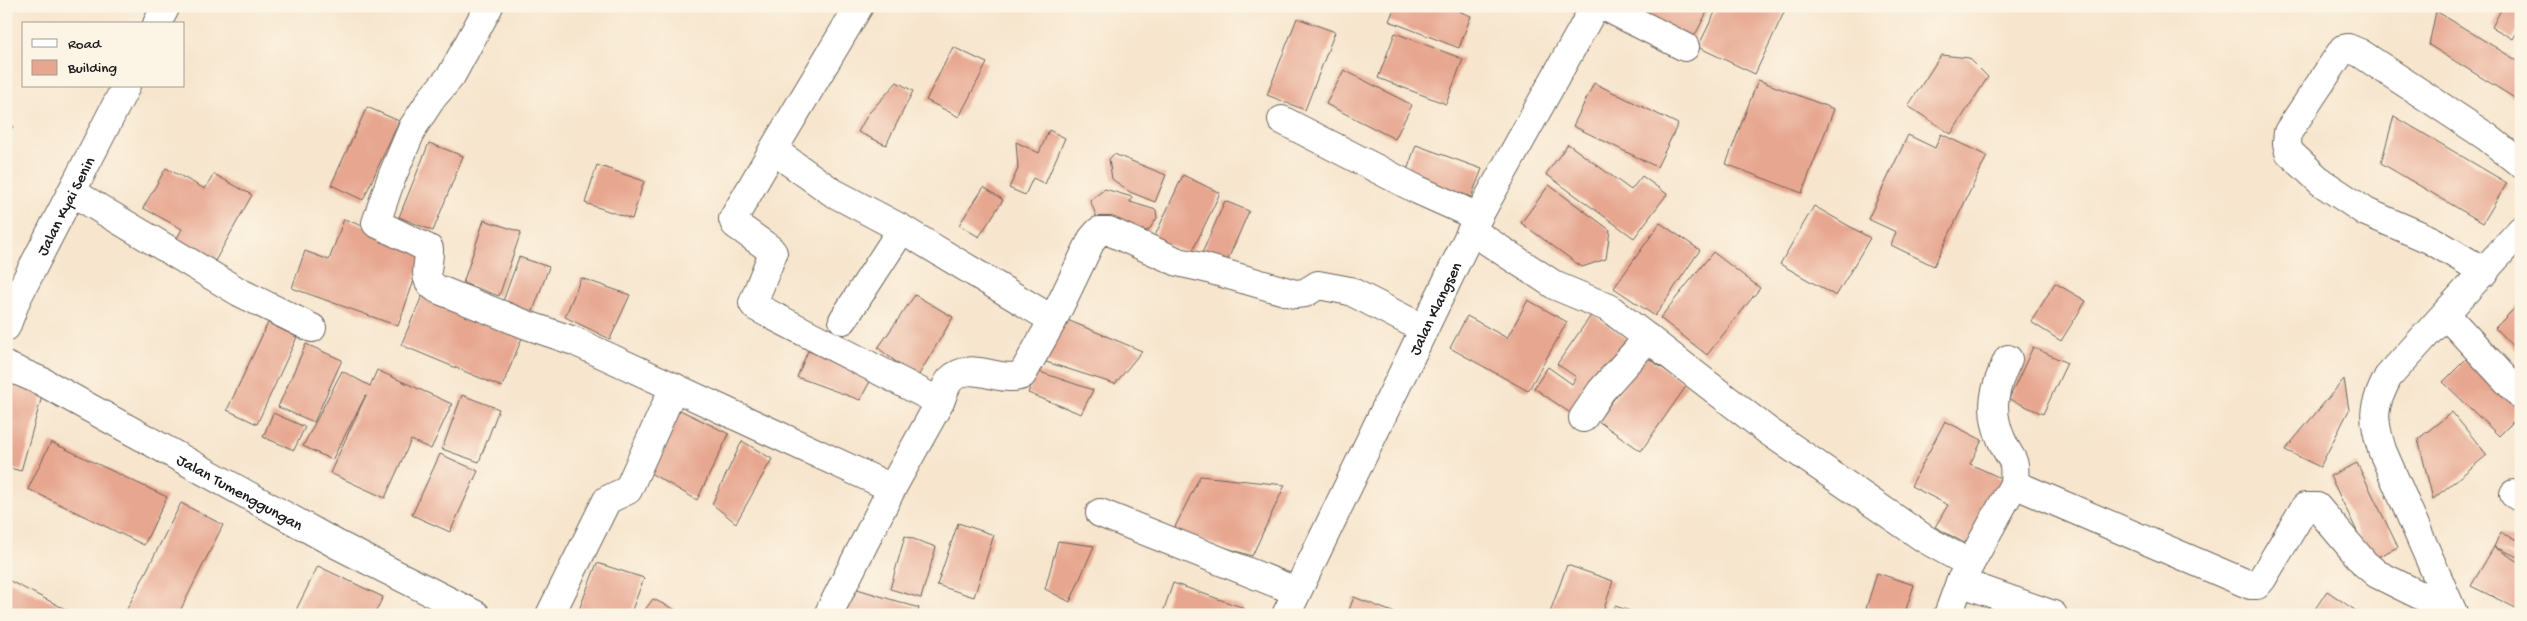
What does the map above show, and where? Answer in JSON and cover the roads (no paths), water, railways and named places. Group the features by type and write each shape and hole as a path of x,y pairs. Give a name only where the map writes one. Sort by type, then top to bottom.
{"street":[{"path":"158,22 166,6"},
{"path":"489,6 450,76 413,126 391,179 376,223 428,249 429,260 425,272 428,283 437,289 527,325 574,340 892,488"},
{"path":"859,6 733,220 735,224 773,253 753,303 756,308 940,402"},
{"name":"Jalan Klangsen","path":"1291,603 1475,224 1595,6"},
{"path":"1604,6 1685,47"},
{"path":"2484,272 2431,240 2366,212 2321,182 2289,152 2287,144 2288,132 2343,49 2348,48 2360,53 2487,137 2521,164"},
{"name":"Jalan Kyai Senin","path":"6,326 12,297 72,192 125,88"},
{"path":"1282,120 1418,190 1475,224 1556,286 1609,308 1776,436 1925,540 1965,573 2053,615"},
{"path":"774,150 832,192 902,229 1053,320"},
{"path":"72,192 231,288 312,328"},
{"path":"843,320 902,229"},
{"path":"2445,609 2374,426 2376,402 2388,377 2521,230"},
{"path":"828,615 892,488 940,402 949,381 969,371 1010,378 1022,375 1053,320 1092,239 1100,231 1109,231 1178,262 1295,294 1305,294 1318,285 1350,291 1424,329"},
{"path":"2446,315 2521,396"},
{"path":"1583,418 1601,392 1648,338"},
{"path":"1948,615 1965,573 2014,484 2016,463 2002,441 1992,405 1996,384 2008,359"},
{"name":"Jalan Tumenggungan","path":"6,366 40,381 338,545 476,615"},
{"path":"550,615 607,500 628,490 674,387"},
{"path":"2014,484 2250,585 2257,585 2262,579 2305,507 2317,507 2365,564 2377,574 2445,609"},
{"path":"1100,513 1291,603"}]}
